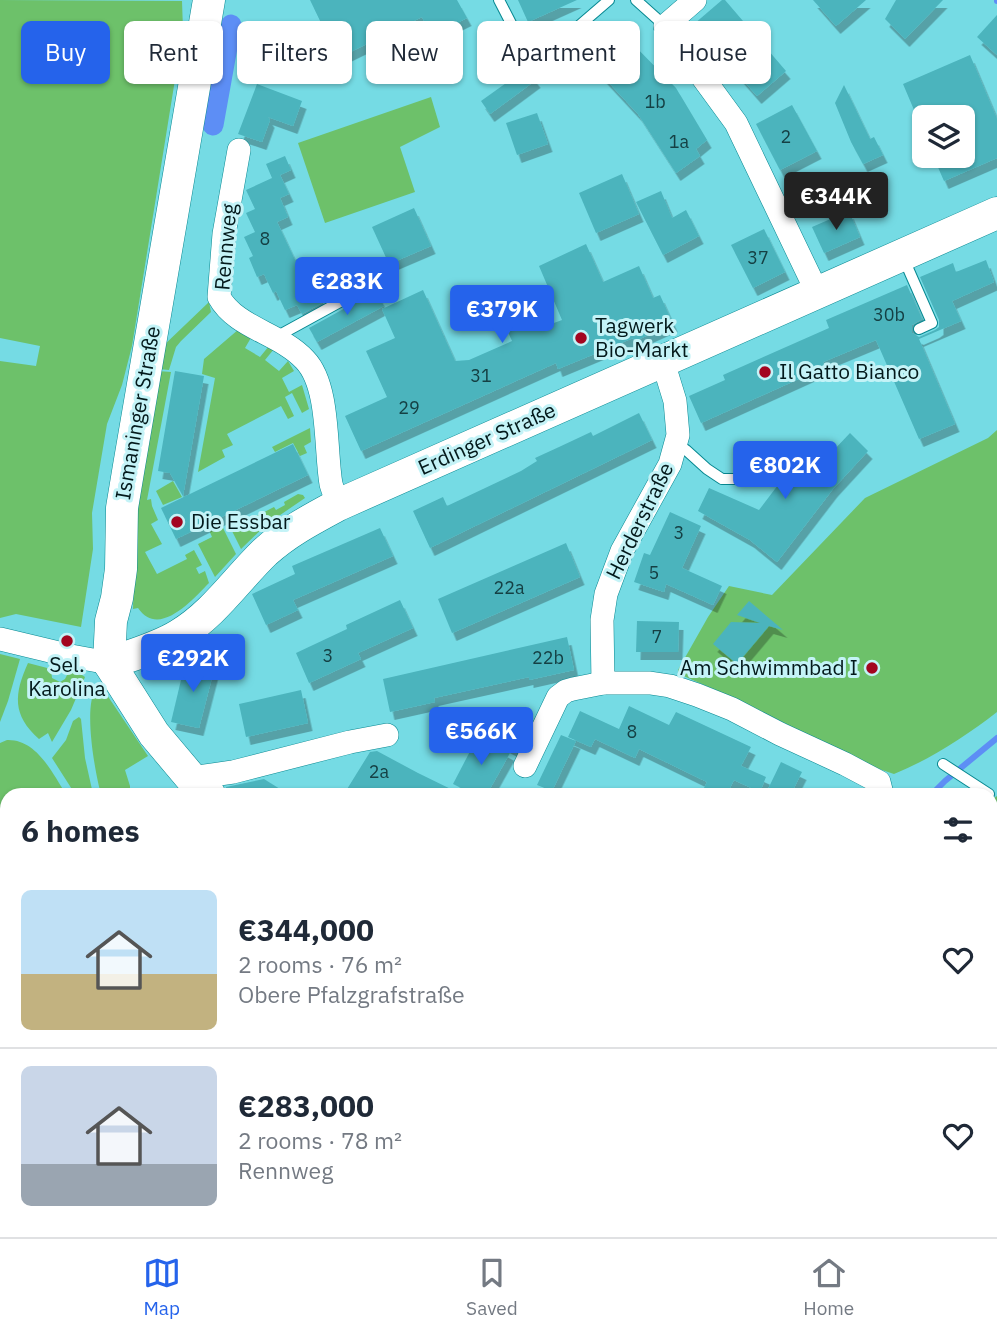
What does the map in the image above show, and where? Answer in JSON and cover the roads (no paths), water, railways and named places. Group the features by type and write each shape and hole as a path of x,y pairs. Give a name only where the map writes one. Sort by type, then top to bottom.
{"street":[{"path":"671,21 695,0"},
{"name":"Ismaninger Straße","path":"109,663 111,621 121,569 122,509 205,7"},
{"path":"707,84 736,123 817,292"},
{"name":"Rennweg","path":"239,150 225,234 219,297 237,318 276,337 305,360 316,375 332,485 338,505"},
{"name":"Erdinger Straße","path":"109,663 161,644 192,626 214,608 267,551 300,525 338,505 997,213"},
{"name":"Herderstraße","path":"603,683 602,621 606,594 622,551 670,464 678,435 675,401 663,362"},
{"path":"0,639 109,663 154,734 200,786 233,772 340,744 387,735"},
{"path":"525,766 558,697 566,691 603,683 650,683 698,695 845,764 878,782 880,788"}],"lane":[{"path":"499,0 520,39 533,45 563,38 609,0"},
{"path":"636,0 659,21"},
{"path":"902,254 932,323 919,329"},
{"path":"276,337 378,281"},
{"path":"676,443 722,479 752,479 770,467"},
{"path":"945,765 979,788"}],"waterway":[{"path":"213,125 231,25"},
{"path":"938,788 997,738"}],"place":[{"name":"Tagwerk Bio-Markt","path":"581,338"},
{"name":"Il Gatto Bianco","path":"765,372"},
{"name":"Die Essbar","path":"177,522"},
{"name":"Sel. Karolina","path":"67,641"},
{"name":"Am Schwimmbad I","path":"872,668"}]}
